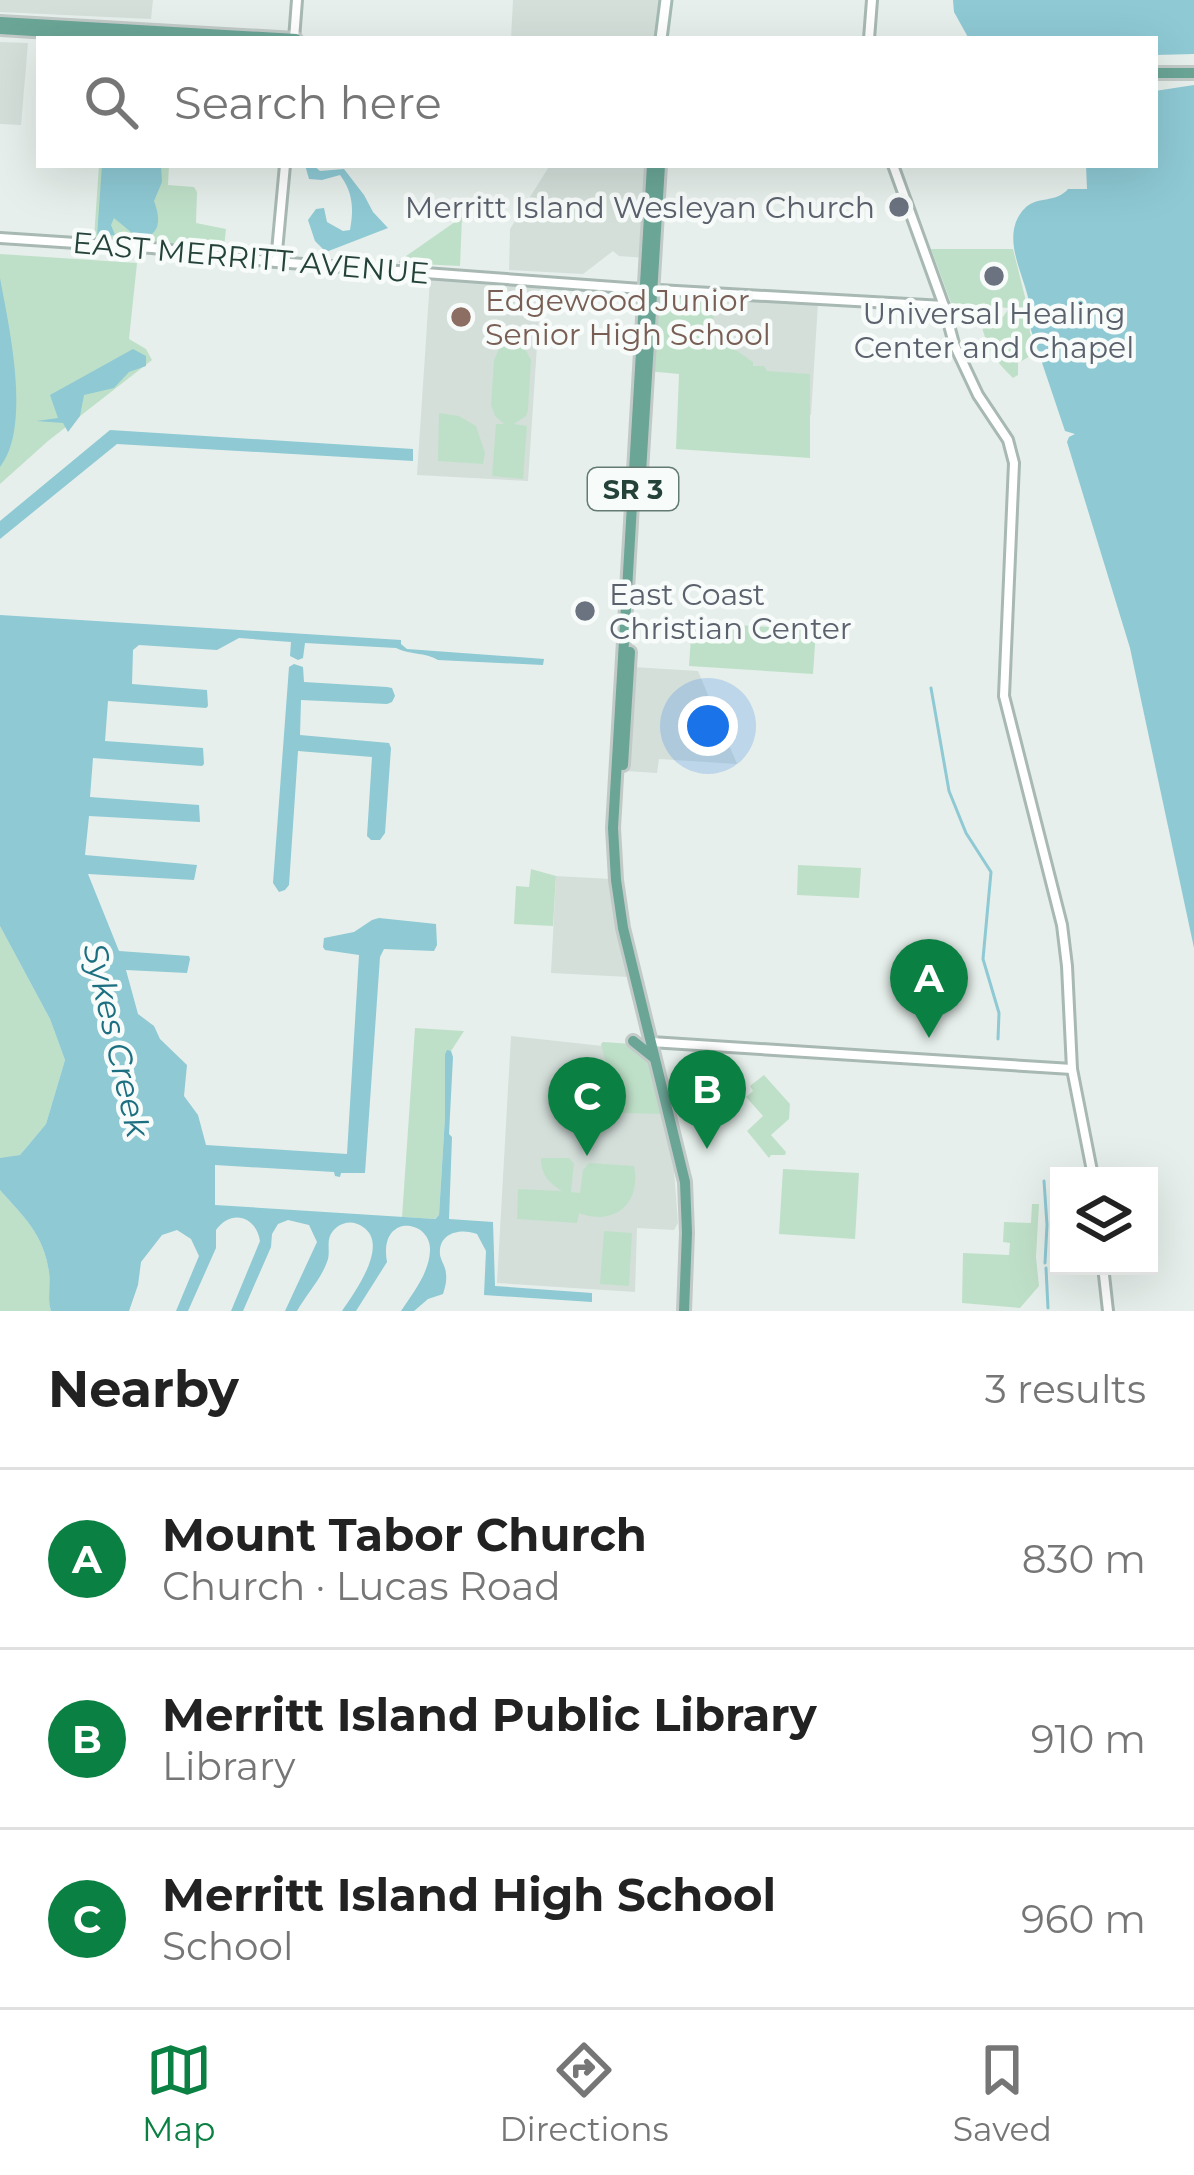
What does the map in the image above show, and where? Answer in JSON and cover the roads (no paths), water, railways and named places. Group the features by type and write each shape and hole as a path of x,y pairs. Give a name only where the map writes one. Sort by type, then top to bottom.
{"main road":[{"path":"664,36 666,2"},
{"path":"2,25 246,36"},
{"path":"2,25 34,32 107,36"},
{"path":"34,32 54,25"},
{"path":"1158,70 1194,70"},
{"name":"SR 3","path":"655,177 617,887 685,1182 684,1311"},
{"path":"633,1041 656,1061"}],"street":[{"path":"295,36 297,0"},
{"path":"868,36 872,0"},
{"path":"276,262 285,168"},
{"path":"894,168 961,360 1008,440 1014,463 1004,696 1062,925 1072,1069 1091,1167"},
{"name":"EAST MERRITT AVENUE","path":"0,238 648,290 940,303"},
{"path":"651,1042 1072,1069"},
{"path":"1104,1275 1108,1311"}],"water":[{"path":"953,0 1194,0 1194,54 1158,55 1158,36 967,36"},
{"path":"1194,85 1194,948 1130,648 1067,442 1075,434 1065,431 1030,327 1030,307 1013,243 1018,218 1026,207 1068,189 1087,189 1086,168 1158,168 1158,91"},
{"path":"102,168 161,168 154,233 133,239 114,218 115,235 97,237"},
{"path":"306,168 344,169 388,228 326,252 315,241 308,220 316,209 324,208 327,222 350,230 350,195 340,175 309,179"},
{"path":"0,278 16,403 10,449 0,467"},
{"path":"133,349 146,356 146,366 129,372 114,388 84,395 80,416 68,432 63,423 36,421 58,418 50,395"},
{"path":"110,430 413,449 413,461 117,444 0,539 0,521"},
{"name":"Sykes Creek","path":"0,615 401,640 407,649 544,659 543,665 438,660 396,648 305,643 303,658 298,660 290,656 291,642 239,638 217,650 139,645 133,650 132,684 207,690 208,706 108,701 105,741 203,748 204,764 93,758 90,797 199,805 200,822 89,816 85,855 197,865 194,880 88,874 119,951 189,956 187,973 126,970 138,1014 187,1065 184,1096 198,1115 206,1145 347,1154 359,955 325,950 324,938 354,932 379,918 436,924 434,951 384,949 380,957 365,1173 341,1173 340,1177 334,1172 215,1165 215,1205 435,1219 445,1117 445,1054 451,1051 449,1219 493,1222 495,1286 592,1293 592,1302 484,1295 486,1251 477,1234 464,1232 447,1237 440,1247 446,1277 443,1294 414,1311 401,1311 424,1275 430,1251 423,1232 406,1226 390,1235 387,1262 356,1311 342,1311 367,1269 373,1245 363,1227 350,1222 333,1231 324,1268 297,1311 285,1311 317,1242 309,1225 288,1220 272,1234 271,1247 243,1311 231,1311 260,1241 254,1226 235,1218 216,1230 216,1248 188,1311 176,1311 199,1256 191,1239 177,1230 162,1235 141,1262 129,1311 51,1311 43,1247 0,1190 0,1158 20,1155 46,1124 65,1060 50,1019 0,926"},
{"path":"289,667 303,667 304,682 387,687 395,696 387,704 301,700 300,735 389,743 385,833 380,840 367,836 372,757 298,751 289,885 279,892 273,883"}],"waterway":[{"path":"931,688 949,791 966,833 991,872 983,959 999,1013 998,1039"},
{"path":"1044,1181 1045,1263"},
{"path":"1046,1268 1048,1308"}],"place":[{"name":"Merritt Island Wesleyan Church","path":"899,207"},
{"name":"Universal Healing Center and Chapel","path":"994,276"},
{"name":"Edgewood Junior Senior High School","path":"461,317"},
{"name":"East Coast Christian Center","path":"585,611"},
{"name":"Mount Tabor Church","path":"929,1038"},
{"name":"Merritt Island Public Library","path":"707,1149"},
{"name":"Merritt Island High School","path":"587,1156"}]}
